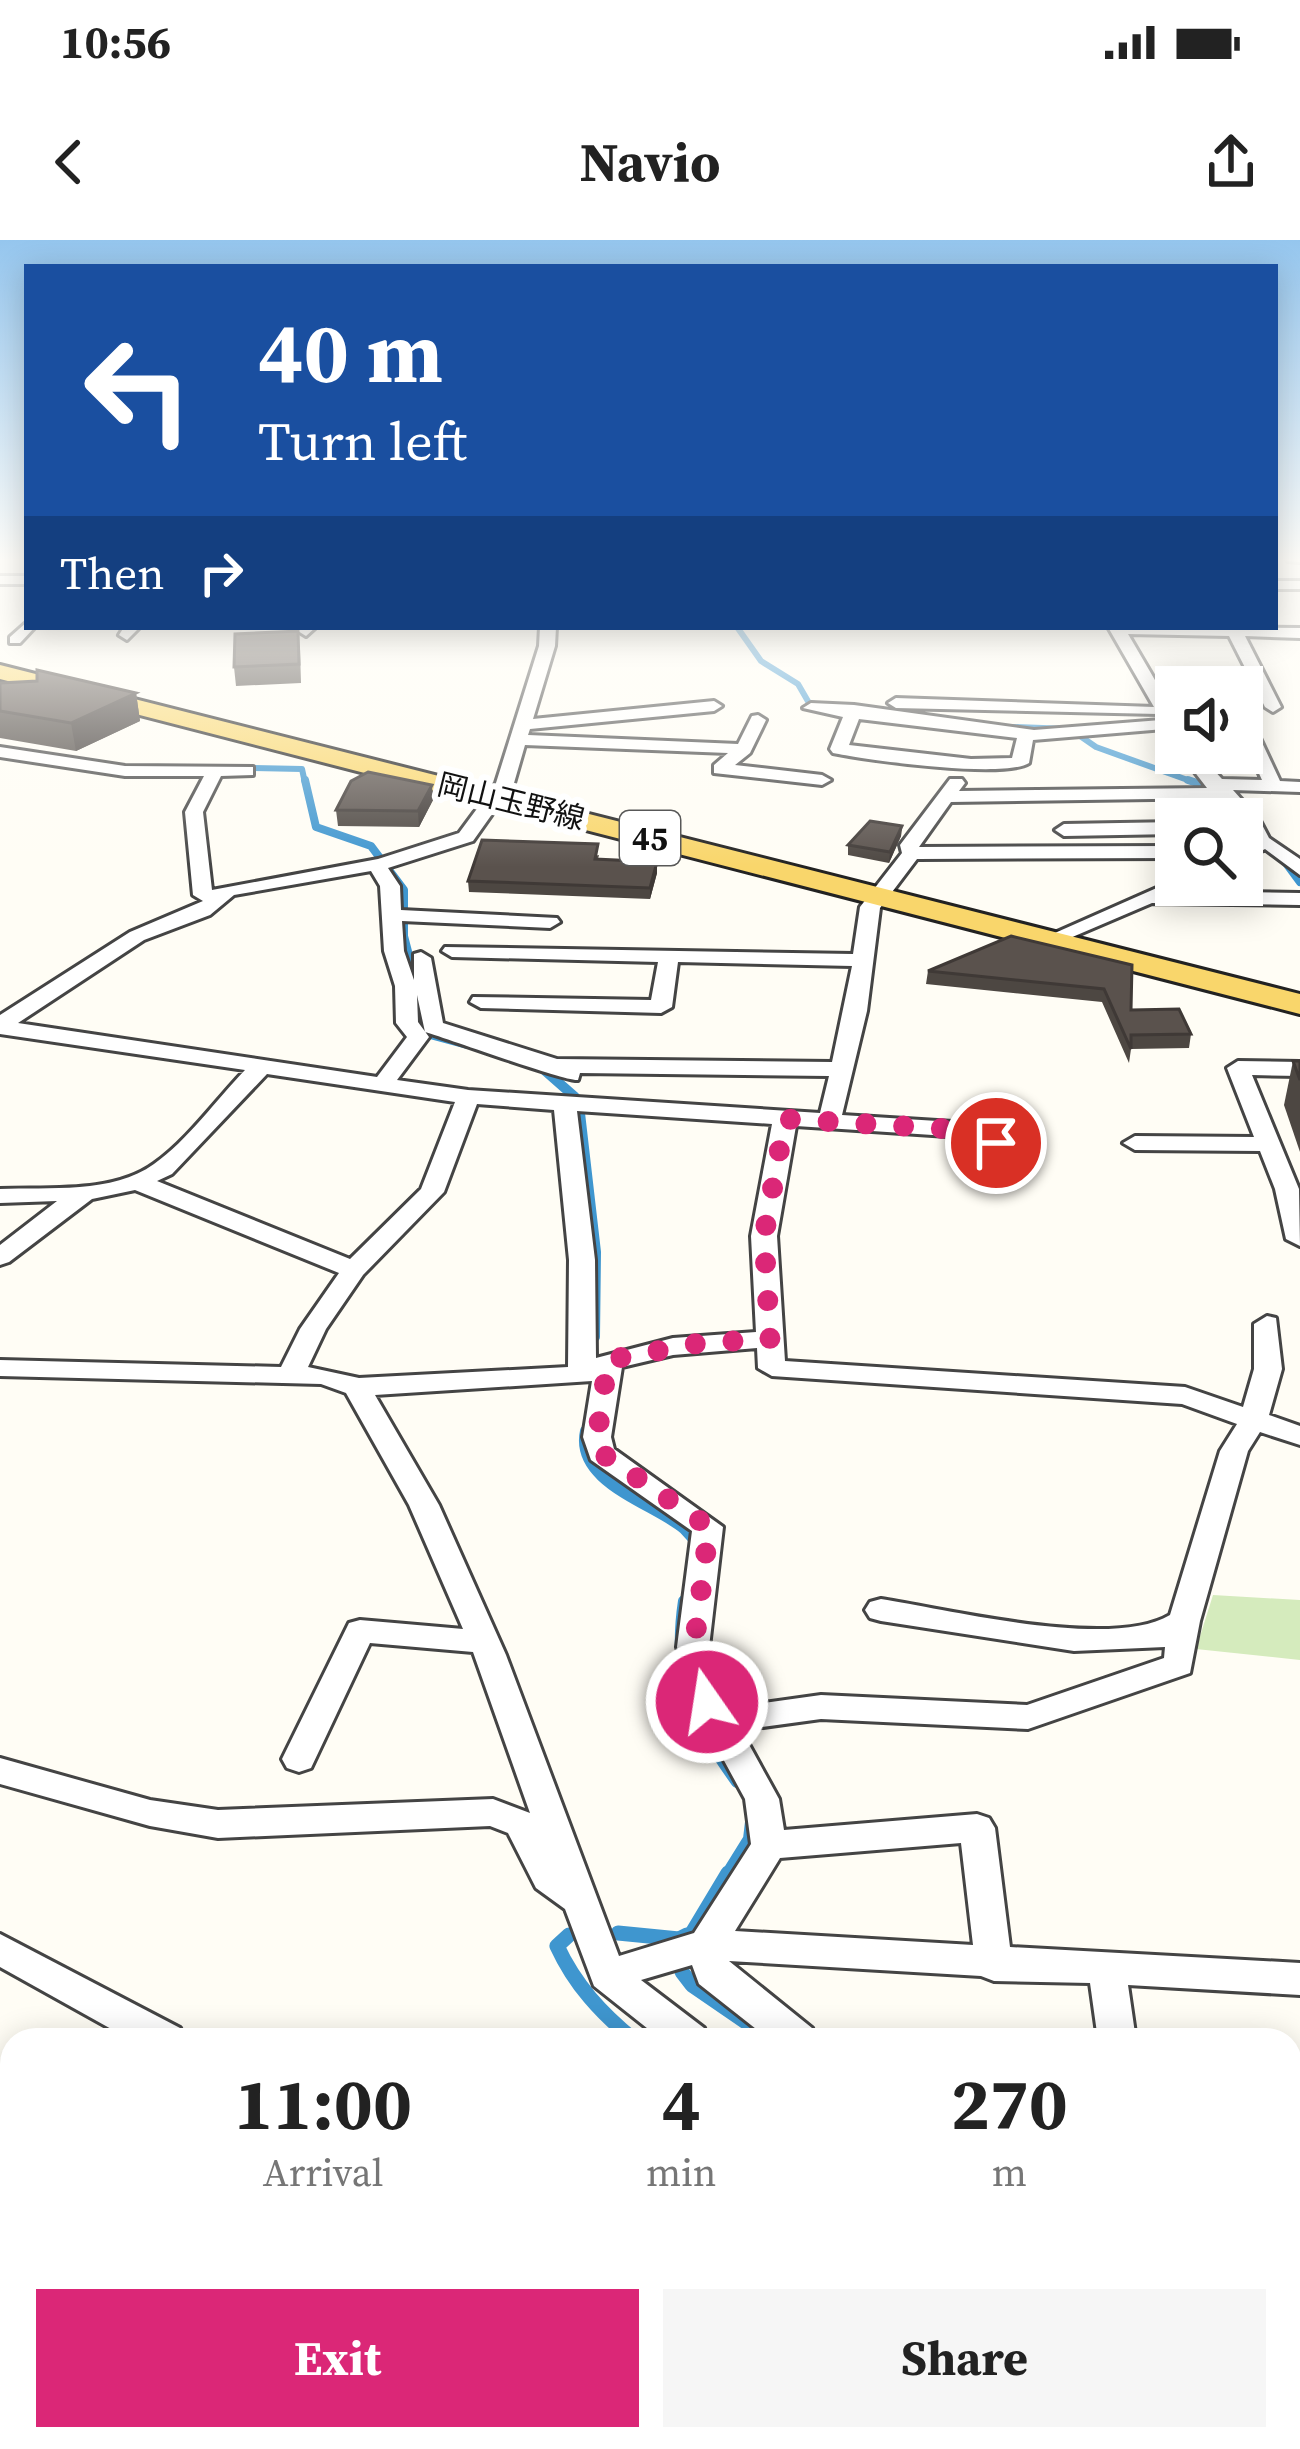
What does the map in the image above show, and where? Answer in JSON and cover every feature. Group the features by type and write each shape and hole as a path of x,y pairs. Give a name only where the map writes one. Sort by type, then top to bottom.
{"main road":[{"name":"岡山玉野線","path":"79,661 500,791"},
{"name":"岡山玉野線","path":"0,672 886,889 1084,928 1300,982"},
{"name":"岡山玉野線","path":"886,889 1049,940 1300,1004"}],"street":[{"path":"0,1026 137,936 202,910 228,890 385,863 466,837 500,791 539,661"},
{"path":"1135,661 1155,695"},
{"path":"1250,661 1273,707"},
{"path":"832,702 1155,721"},
{"path":"521,732 714,706"},
{"path":"811,708 1025,734 1155,724"},
{"path":"854,710 839,749 971,764 1020,764 1025,734"},
{"path":"758,720 744,748 720,769 822,780"},
{"path":"521,732 744,748"},
{"path":"0,773 10,753 125,771 247,771"},
{"path":"912,853 909,845 971,764"},
{"path":"1263,764 1273,786"},
{"path":"215,771 194,812 203,895 219,897"},
{"path":"1204,774 1221,798"},
{"path":"944,797 1300,787"},
{"path":"1064,830 1155,828"},
{"path":"1263,848 1274,846 1300,869"},
{"path":"912,853 1155,852"},
{"path":"829,1122 856,1011 871,907 912,853"},
{"path":"385,863 433,1028 556,1066 840,1069"},
{"path":"1049,940 1155,896"},
{"path":"1152,897 1300,899"},
{"path":"402,916 550,922"},
{"path":"452,951 863,960"},
{"path":"481,1002 661,1007 669,956"},
{"path":"384,1082 418,1037 407,1023 416,977"},
{"path":"0,1026 468,1097 985,1131 996,1143"},
{"path":"556,1066 595,1105"},
{"path":"1299,1239 1287,1189 1238,1068 1300,1069"},
{"path":"0,1196 84,1193 137,1182 163,1169 260,1069"},
{"path":"291,1375 313,1329 354,1270 432,1192 468,1097"},
{"path":"566,1103 601,1453 709,1527 694,1647 707,1702 762,1798 769,1845 707,1945 712,1973 783,2028"},
{"path":"785,1119 764,1236 772,1368 1185,1396 1300,1436"},
{"path":"1135,1143 1269,1144"},
{"path":"137,1182 354,1270"},
{"path":"0,1257 84,1193"},
{"path":"719,1721 821,1707 1028,1717 1179,1665 1184,1622 1234,1451 1253,1421 1268,1370 1267,1324"},
{"path":"0,1368 324,1376 357,1388 595,1367 700,1343 770,1339"},
{"path":"357,1388 424,1505 483,1642 607,1975 675,2028"},
{"path":"881,1610 1074,1640 1156,1638 1184,1622"},
{"path":"298,1759 360,1631 483,1642"},
{"path":"0,1772 25,1774 151,1813 218,1824 493,1812 520,1824 562,1894 578,1899"},
{"path":"769,1845 977,1828 994,1965"},
{"path":"607,1975 707,1945 1300,1979"},
{"path":"0,1949 144,2028"},
{"path":"1107,1970 1115,2028"}],"green space":[{"path":"1213,1595 1300,1600 1300,1660 1196,1649"}],"building":[{"path":"234,661 299,661 299,664 234,667"},
{"path":"37,670 136,693 71,723 0,711 0,683 37,681"},
{"path":"368,772 432,785 418,811 336,810 351,781"},
{"path":"870,821 902,826 890,852 848,845"},
{"path":"482,840 598,844 595,859 657,862 650,888 468,881"},
{"path":"1011,936 1132,965 1131,1010 1179,1009 1191,1034 1131,1035 1131,1049 1104,989 928,971"}],"waterway":[{"path":"761,661 798,684 809,703 822,705"},
{"path":"1013,727 1070,729 1096,747 1196,783"},
{"path":"206,767 302,769 305,783"},
{"path":"305,780 316,827 371,846 404,890 404,936 417,986 419,1023 430,1035 467,1045"},
{"path":"1188,780 1214,798"},
{"path":"1283,859 1300,882"},
{"path":"542,1068 575,1097"},
{"path":"580,1113 596,1252 595,1337"},
{"path":"586,1431 592,1464 619,1489 684,1528 695,1540 694,1548"},
{"path":"684,1601 681,1654 689,1698 737,1782"},
{"path":"726,1876 749,1839 751,1822"},
{"path":"689,1938 728,1873"},
{"path":"618,1933 679,1939 687,1935"},
{"path":"569,1935 557,1946 572,1973 621,2028"},
{"path":"682,1972 692,1985 755,2028"}],"route":[{"path":"707,1702 694,1647 709,1527 601,1453 597,1437 608,1360 700,1343 770,1339 764,1236 785,1119 985,1131 996,1143"}]}
